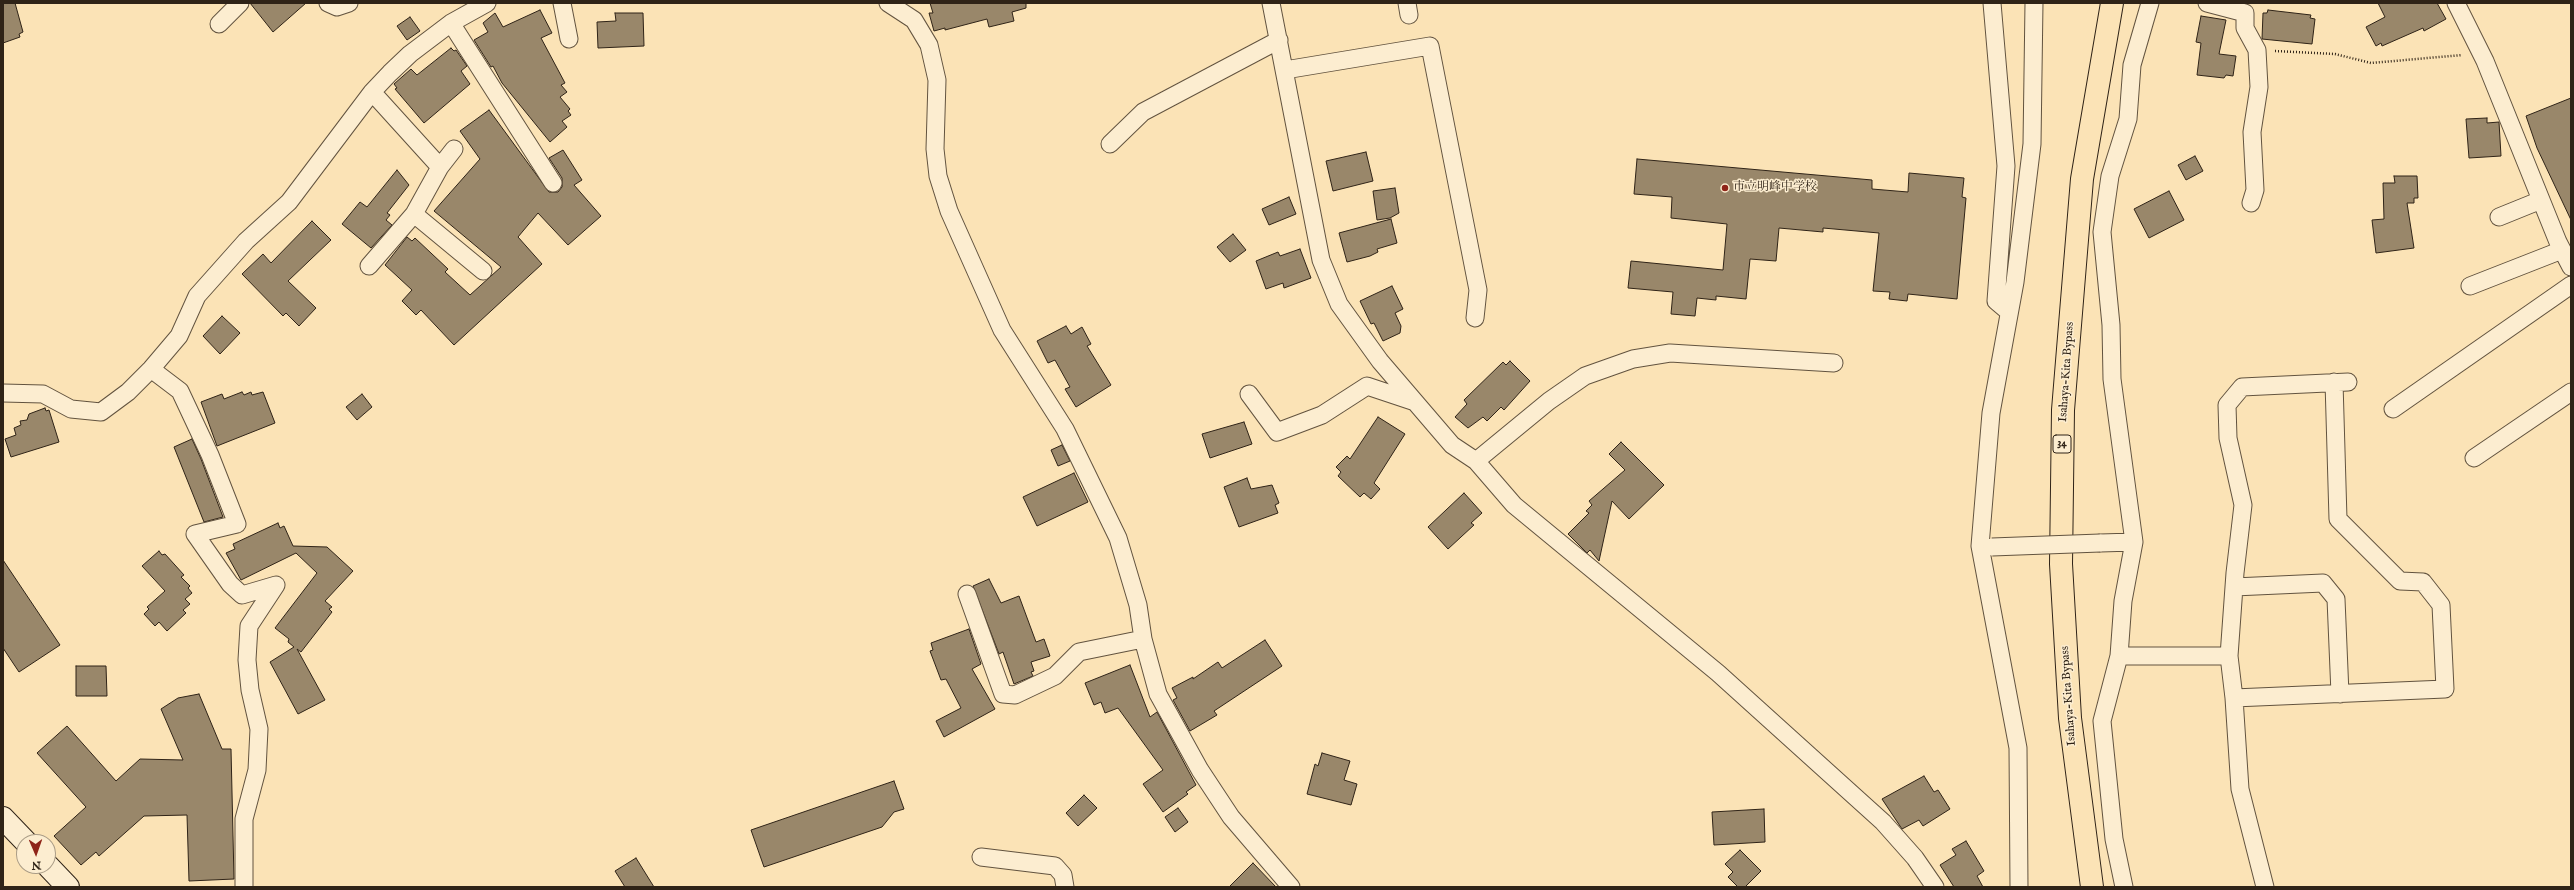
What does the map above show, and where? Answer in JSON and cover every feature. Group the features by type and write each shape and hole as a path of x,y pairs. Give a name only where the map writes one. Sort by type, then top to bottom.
{"highway":[{"name":"Isahaya-Kita Bypass","path":"2092,887 2069,710 2061,564 2063,410 2082,179 2112,3"}],"street":[{"path":"219,24 240,3"},
{"path":"328,3 337,7 349,3"},
{"path":"3,393 43,394 71,409 101,412 128,392 151,369 179,336 197,296 246,241 289,202 372,92 410,54 451,23 487,3"},
{"path":"562,3 569,39"},
{"path":"888,3 914,20 929,45 937,80 934,149 938,176 949,211 1002,330 1065,429 1118,538 1138,606 1143,639 1158,694 1200,770 1231,817 1291,887"},
{"path":"1271,3 1321,260 1339,304 1380,361 1412,401 1452,445 1476,462 1514,505 1718,673 1883,822 1915,858 1935,887"},
{"path":"1992,3 2006,166 1996,301 2009,312"},
{"path":"2019,887 2018,748 1986,546 1991,413 2009,312 2032,144 2034,3"},
{"path":"2124,887 2114,839 2102,721 2119,656 2123,601 2134,542 2112,378 2111,325 2102,232 2110,176 2128,119 2132,65 2150,3"},
{"path":"2207,3 2244,13 2245,28 2257,50 2259,87 2252,132 2255,190 2251,203"},
{"path":"2456,3 2481,53 2562,250 2571,267"},
{"path":"451,23 553,183"},
{"path":"1110,144 1143,112 1279,40"},
{"path":"1284,70 1430,46 1478,290 1475,318"},
{"path":"372,92 440,167"},
{"path":"370,266 414,214 440,167 454,149"},
{"path":"2499,217 2541,200"},
{"path":"414,214 483,271"},
{"path":"2470,286 2562,250"},
{"path":"2393,409 2571,285"},
{"path":"1476,462 1549,401 1585,376 1633,359 1670,353 1834,363"},
{"path":"151,369 180,392 210,455 237,524 195,534 230,584 242,595 276,585 249,626 247,660 250,690 260,729 257,770 244,819 244,887"},
{"path":"2234,698 2445,689 2441,605 2423,582 2400,581 2338,519 2341,382 2242,387 2227,405 2228,438 2243,505 2234,587 2229,656 2234,698 2240,789 2265,887"},
{"path":"1249,394 1277,432 1322,415 1367,386 1412,401"},
{"path":"2474,458 2571,392"},
{"path":"1986,546 2134,542"},
{"path":"2234,587 2323,583 2336,599 2340,694"},
{"path":"967,594 1003,694 1014,695 1055,676 1079,652 1143,639"},
{"path":"2119,656 2229,656"},
{"path":"3,818 18,834"},
{"path":"981,857 1054,866 1063,875 1065,887"},
{"path":"56,874 68,887"}],"path":[{"path":"2257,50 2335,54 2371,63 2481,53"}],"building":[{"path":"3,3 15,3 23,32 19,34 20,37 3,43"},
{"path":"250,3 306,3 273,32"},
{"path":"930,3 1026,3 1026,8 1012,12 1014,21 989,27 987,19 945,30 945,28 934,31 929,13 933,13"},
{"path":"2378,3 2437,3 2446,19 2424,31 2423,28 2382,46 2381,43 2376,46 2366,27 2385,17"},
{"path":"540,10 552,33 541,38 565,83 561,85 567,92 560,97 570,109 568,111 571,115 562,121 567,127 550,142 502,83 493,66 491,67 474,40 488,32 483,23 495,13 503,27"},
{"path":"2268,10 2311,15 2310,18 2315,19 2312,44 2262,39 2263,13 2267,13"},
{"path":"615,13 643,13 644,46 598,48 597,22 616,21"},
{"path":"2201,16 2226,20 2219,54 2236,56 2233,76 2226,75 2224,78 2197,75 2201,43 2196,42"},
{"path":"410,17 420,31 407,40 397,26"},
{"path":"451,48 454,51 456,50 467,66 461,71 470,84 424,123 395,89 397,88 394,84 411,69 417,75"},
{"path":"2571,98 2571,220 2537,148 2526,116"},
{"path":"489,110 549,192 558,192 562,187 562,178 549,158 563,150 582,180 574,185 601,216 568,245 538,213 518,237 542,264 454,345 421,310 416,315 402,301 412,290 385,265 407,237 412,241 415,238 448,269 445,272 470,295 501,267 434,211 480,159 460,131"},
{"path":"2487,118 2487,123 2499,122 2501,156 2469,158 2466,119"},
{"path":"1366,152 1373,181 1333,191 1326,161"},
{"path":"2195,156 2203,171 2186,180 2178,165"},
{"path":"1637,159 1872,180 1872,189 1908,192 1909,173 1964,178 1962,197 1966,198 1957,299 1908,294 1907,301 1889,299 1890,292 1873,291 1879,233 1823,228 1823,232 1779,228 1776,261 1750,259 1746,299 1716,296 1716,300 1697,298 1695,316 1671,314 1673,292 1628,288 1631,261 1723,270 1727,224 1671,218 1672,197 1634,194"},
{"path":"397,170 409,185 387,213 390,215 386,220 392,225 371,248 342,224 360,202 367,207"},
{"path":"2394,176 2417,176 2418,198 2414,198 2414,203 2407,203 2414,248 2376,253 2372,220 2384,219 2383,183 2395,183"},
{"path":"1395,188 1399,213 1390,218 1377,220 1373,191"},
{"path":"2169,191 2184,220 2149,238 2134,209"},
{"path":"1289,197 1296,214 1269,225 1262,209"},
{"path":"1391,219 1397,243 1377,249 1378,252 1370,256 1347,262 1339,233"},
{"path":"312,221 331,240 288,281 316,308 299,326 286,313 283,316 242,274 263,254 271,263"},
{"path":"1233,234 1246,250 1230,262 1217,247"},
{"path":"1300,249 1311,278 1284,288 1283,283 1266,289 1256,261 1278,252 1280,256"},
{"path":"1392,286 1403,309 1395,313 1401,326 1400,333 1383,341 1374,323 1371,324 1360,301"},
{"path":"222,316 240,333 220,354 203,336"},
{"path":"1066,326 1071,334 1082,327 1091,344 1087,346 1111,385 1076,407 1065,389 1070,387 1055,360 1048,363 1037,341"},
{"path":"1510,361 1530,381 1504,410 1501,407 1487,421 1483,417 1468,428 1455,417 1467,404 1464,400 1503,362 1506,365"},
{"path":"242,392 244,395 251,392 252,395 263,392 275,423 217,446 201,402 222,394 224,399"},
{"path":"362,394 372,407 357,420 346,407"},
{"path":"45,408 46,411 49,410 59,442 11,457 5,439 16,435 14,428 21,425 20,421 27,420 29,414"},
{"path":"1378,417 1405,434 1374,483 1380,489 1371,499 1364,493 1360,497 1338,476 1341,472 1336,467 1347,456 1350,459"},
{"path":"1244,422 1252,444 1210,458 1202,434"},
{"path":"192,439 223,517 204,522 174,447"},
{"path":"1621,442 1664,485 1629,519 1612,501 1599,561 1590,550 1587,553 1568,534 1589,513 1586,511 1592,505 1589,501 1625,470 1609,454"},
{"path":"1062,445 1070,461 1058,466 1051,450"},
{"path":"1074,473 1088,502 1037,526 1023,497"},
{"path":"1247,478 1251,489 1272,485 1279,503 1275,505 1278,513 1239,527 1224,487"},
{"path":"1464,493 1482,513 1471,523 1474,525 1448,549 1428,527"},
{"path":"278,523 280,528 284,526 293,546 327,547 353,571 325,601 332,607 329,609 332,612 301,652 297,649 325,700 298,714 270,662 294,647 288,642 289,639 275,628 317,573 296,553 241,580 226,553 235,549 233,544"},
{"path":"159,551 162,555 165,554 184,575 181,577 190,586 188,588 192,593 185,599 190,604 183,610 186,613 167,631 159,622 155,626 144,614 149,609 147,607 165,591 142,566"},
{"path":"3,560 60,645 19,672 3,648"},
{"path":"989,579 1001,603 1019,596 1036,642 1044,639 1050,656 1031,662 1034,671 1031,672 1033,676 1014,684 1003,652 999,654 973,586"},
{"path":"969,629 981,664 972,669 995,709 944,737 936,721 961,708 946,679 941,680 930,651 933,650 931,643"},
{"path":"1265,640 1282,666 1214,711 1217,715 1190,731 1173,700 1177,698 1172,688 1193,677 1193,679 1218,662 1222,668"},
{"path":"1130,665 1150,717 1157,712 1196,785 1186,792 1188,794 1163,812 1143,784 1163,770 1118,708 1105,713 1101,702 1094,705 1085,683"},
{"path":"76,666 106,666 107,696 76,696"},
{"path":"199,694 222,749 231,749 234,879 189,881 187,815 144,816 99,856 96,852 81,865 56,838 56,834 86,807 37,753 67,726 116,781 140,759 183,760 161,709 178,698"},
{"path":"1322,753 1350,761 1344,780 1357,784 1351,805 1307,794 1315,764 1318,766"},
{"path":"1924,776 1934,792 1938,790 1950,809 1923,826 1919,820 1902,829 1882,799"},
{"path":"894,781 904,809 894,812 882,827 764,867 751,830"},
{"path":"1084,795 1097,808 1078,826 1066,813"},
{"path":"1178,808 1188,822 1175,832 1165,817"},
{"path":"1764,809 1765,842 1714,845 1712,812"},
{"path":"1966,841 1984,871 1977,876 1983,887 1954,887 1940,865 1956,855 1952,849"},
{"path":"1740,850 1761,871 1745,887 1738,887 1728,877 1733,872 1725,864"},
{"path":"636,858 654,887 625,887 615,871"},
{"path":"1253,863 1276,887 1229,887"}],"place":[{"name":"市立明峰中学校","path":"1725,188"}]}
